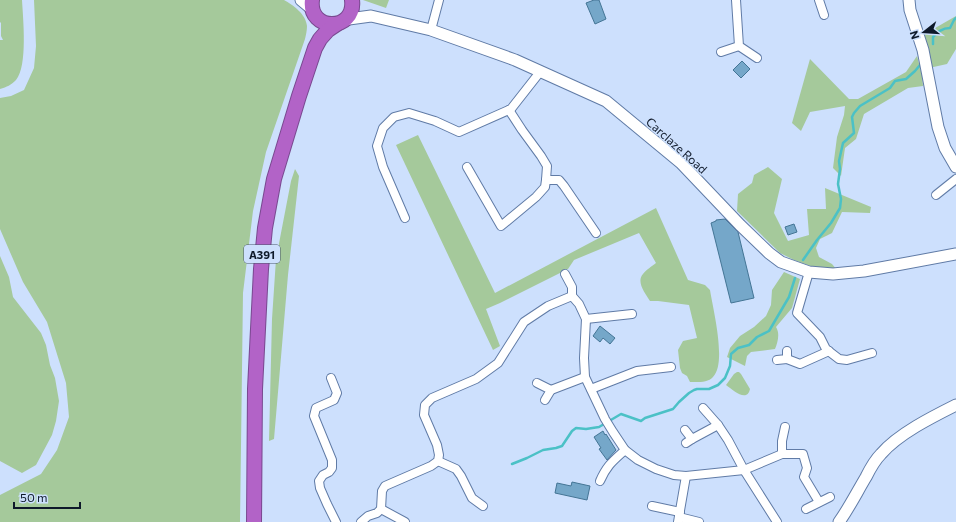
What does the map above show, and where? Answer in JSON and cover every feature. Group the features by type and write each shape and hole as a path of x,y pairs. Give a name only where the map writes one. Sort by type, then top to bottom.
{"highway":[{"path":"313,9 319,20 324,23 330,24 340,22 348,17 351,11 352,0"},
{"name":"A391","path":"254,522 255,389 261,269 265,228 274,179 315,48 316,37 313,9"},
{"name":"A391","path":"315,48 328,30 340,22"}],"street":[{"path":"301,0 313,9"},
{"name":"Carclaze Road","path":"352,0 371,16"},
{"path":"431,30 439,0"},
{"path":"736,0 739,46"},
{"path":"819,0 824,15"},
{"path":"909,0 910,10 923,50 938,127 945,148 956,167"},
{"name":"Carclaze Road","path":"340,22 349,19 371,16 431,30 515,60 606,101 681,163 769,253 781,262 809,272 833,274 864,271 956,254"},
{"path":"721,52 739,46"},
{"path":"739,46 756,58"},
{"path":"405,218 383,167 377,146 383,128 394,117 409,113 435,121 460,132 511,109 540,72"},
{"path":"467,167 501,226 536,197 544,187 547,166 509,110"},
{"path":"936,195 956,179"},
{"path":"546,180 559,180 596,233"},
{"path":"809,272 797,312 820,337 826,349 839,359 847,360 872,354"},
{"path":"565,274 572,287 572,296 579,304 586,319 584,358 585,377 607,422 626,450 638,460 656,469 674,475 686,476 744,470 782,454 802,454 807,468 804,478 819,502"},
{"path":"361,522 368,516 377,513 381,509 382,491 385,486 431,466 438,461 439,455 437,445 424,415 425,405 432,398 476,379 498,363 524,322 548,306 572,296"},
{"path":"586,319 632,314"},
{"path":"777,360 787,356 800,364 828,351"},
{"path":"592,389 637,371 672,367"},
{"path":"545,400 551,390 585,377"},
{"path":"331,378 337,393 334,400 316,408 314,416 332,460 332,468 330,472 323,475 320,481 320,488 336,522"},
{"path":"537,383 551,390"},
{"path":"839,522 881,454 899,438 931,418 956,406"},
{"path":"703,408 718,425 728,440 744,470 778,522"},
{"path":"685,430 689,441 718,425"},
{"path":"782,454 782,441 785,427"},
{"path":"600,481 610,463 626,450"},
{"path":"438,461 456,469 462,476 472,498 483,506"},
{"path":"679,517 686,476"},
{"path":"806,509 830,497"},
{"path":"652,506 679,517 699,522"},
{"path":"381,509 405,522"}],"green space":[{"path":"0,0 22,0 24,42 20,73 16,80 7,87 0,89 0,40 3,40 1,36"},
{"path":"34,0 284,0 302,14 306,22 307,28 305,39 266,152 253,211 243,293 240,522 0,522 0,495 41,474 57,450 69,417 66,383 47,322 23,282 0,229 0,98 11,96 24,90 34,68 36,46"},
{"path":"363,0 389,0 386,8"},
{"path":"956,16 956,49 947,64 929,68 923,35"},
{"path":"917,56 923,86 908,88 864,114 856,139 845,148 841,176 833,168 837,137 844,115 845,106 810,112 801,131 792,123 810,59 849,99 858,99 906,72"},
{"path":"418,135 495,293 656,208 688,280 705,285 710,290 719,348 717,370 713,377 705,381 690,382 687,376 682,373 678,350 683,341 697,338 689,305 650,301 642,288 640,280 644,273 656,263 639,233 574,260 568,269 486,309 500,346 493,350 396,145"},
{"path":"768,167 782,179 774,213 788,241 809,235 807,209 826,209 825,188 871,207 870,213 842,212 832,233 820,239 816,248 819,257 832,264 837,270 816,268 780,253 737,211 738,194 752,183 754,175"},
{"path":"295,169 299,176 288,275 274,439 269,441 272,319 276,259 291,181"},
{"path":"0,256 9,277 13,297 41,333 46,345 50,365 55,378 59,401 52,435 36,465 22,473 0,461"},
{"path":"784,272 800,279 792,308 776,327 778,338 775,349 751,352 747,356 745,366 727,357 730,348 740,336 754,327 766,316 771,305 772,290"},
{"path":"737,372 741,374 750,389 746,395 736,392 726,385"}],"building":[{"path":"599,0 606,19 595,24 586,3"},
{"path":"742,61 750,69 741,78 733,70"},
{"path":"725,219 738,232 754,298 731,303 711,223 716,220"},
{"path":"794,224 797,232 788,235 785,227"},
{"path":"600,326 615,338 610,344 603,338 600,342 593,336"},
{"path":"603,431 616,450 607,460 599,449 601,448 594,437"},
{"path":"572,482 590,486 587,500 555,493 557,483 571,486"}],"waterway":[{"path":"933,44 933,37 938,32 950,28 956,18"},
{"path":"803,260 831,223 840,208 841,199 838,184 840,169 839,161 843,143 854,133 852,117 854,113 860,106 890,88 895,81 906,79 920,65"},
{"path":"512,464 543,450 562,446 572,431 576,428 586,429 599,427 621,414 641,421 645,418 673,409 694,390 709,389 718,385 725,378 730,366 731,354 738,348 749,345 757,337 769,331 789,297 795,278"}]}
